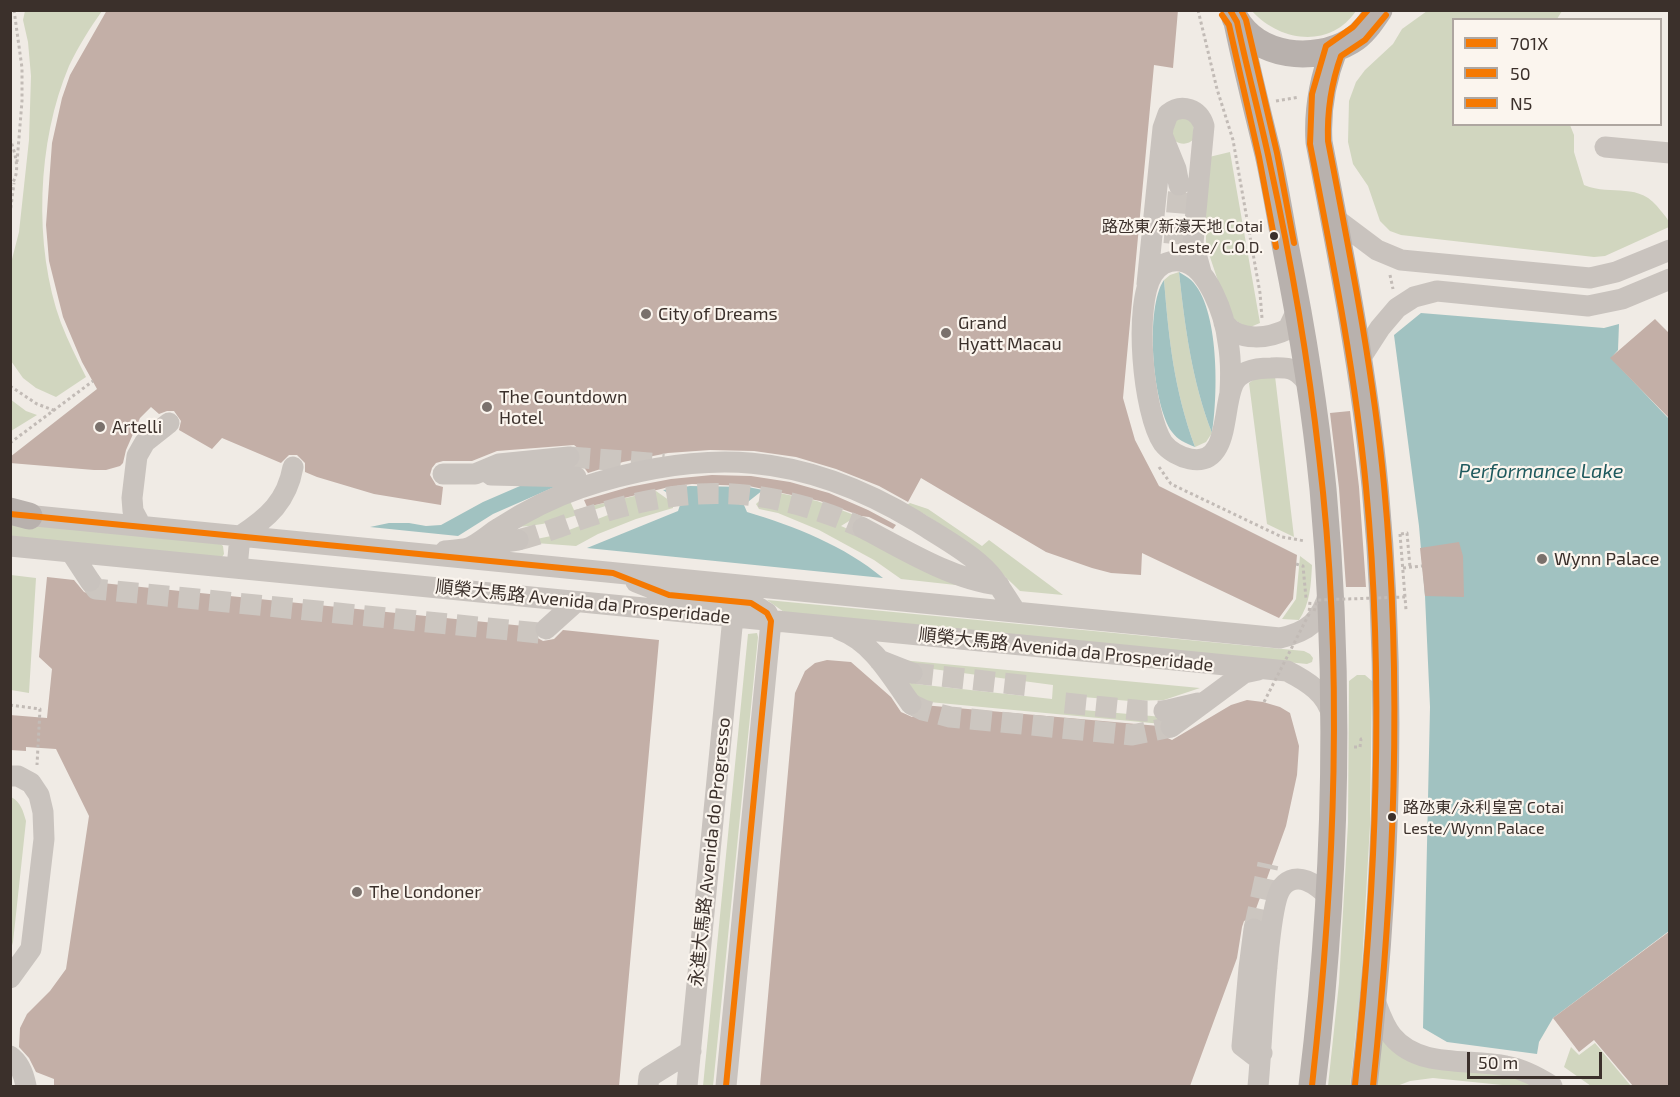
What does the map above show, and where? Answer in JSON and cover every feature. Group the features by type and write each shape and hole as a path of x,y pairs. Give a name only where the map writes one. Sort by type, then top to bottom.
{"main road":[{"path":"1234,16 1250,35 1264,45 1281,52 1298,55 1334,50 1353,40 1369,26 1379,10"},
{"path":"1234,16 1268,155 1298,308 1323,489 1318,602 1334,740 1329,897 1322,1000 1312,1086"},
{"path":"1334,50 1320,92 1317,119 1319,142 1349,300 1375,486 1385,664 1384,851 1374,998 1364,1086"}],"street":[{"path":"1146,299 1153,274 1162,265 1174,260 1186,262 1197,268 1207,280 1224,323 1230,358 1230,392 1225,427 1216,448 1208,456 1198,460 1188,459 1175,453 1164,445 1157,432 1147,390 1142,337 1162,135 1168,114 1180,108 1191,109 1202,119 1204,126 1193,243 1201,272"},
{"path":"1162,135 1176,169 1179,185 1184,166 1203,142"},
{"path":"1605,147 1670,153"},
{"path":"1333,217 1377,250 1401,260 1590,278 1616,272 1663,253 1670,279 1622,299 1588,306 1437,291 1414,297 1397,308 1380,327 1358,362"},
{"path":"1224,323 1239,335 1264,336 1288,329 1298,308"},
{"path":"1230,392 1235,380 1245,372 1268,368 1295,370 1310,386"},
{"path":"141,526 133,511 132,498 137,456 145,442 169,423"},
{"path":"475,474 499,464 569,457"},
{"path":"467,548 537,506 580,488 681,463 748,462 825,478 866,494 902,513 948,542 988,572 1016,612"},
{"path":"237,568 240,536 272,512 288,490 293,467"},
{"path":"443,474 576,477"},
{"path":"118,524 128,510 132,498"},
{"name":"順榮大馬路 Avenida da Prosperidade","path":"17,513 1280,638 1297,634 1312,624 1324,609 1318,602"},
{"path":"862,528 942,568 983,583 999,585"},
{"path":"418,554 518,540"},
{"name":"順榮大馬路 Avenida da Prosperidade","path":"10,546 1287,671 1306,680 1321,694 1331,712 1334,740"},
{"path":"71,552 90,581"},
{"path":"613,573 669,595 752,603 767,613 771,621"},
{"path":"546,629 576,602"},
{"name":"永進大馬路 Avenida do Progresso","path":"687,1086 733,617"},
{"name":"永進大馬路 Avenida do Progresso","path":"726,1086 771,621"},
{"path":"766,679 775,653 793,634 820,626 851,634 866,645 911,704"},
{"path":"878,659 912,673"},
{"path":"1168,719 1204,702 1244,673 1261,669"},
{"path":"10,776 31,783 39,795 43,812 44,839 31,949 11,978"},
{"path":"1258,1086 1262,1053 1256,1056 1242,1046 1258,968 1282,886 1299,879 1310,881 1329,897"},
{"path":"1254,929 1258,968"},
{"path":"1374,998 1385,1026 1393,1037 1416,1054 1504,1066 1538,1077 1550,1086"},
{"path":"648,1086 649,1077 691,1051"},
{"path":"10,1056 16,1060 25,1076 26,1086"}],"path":[{"path":"10,214 22,101 22,68 14,10"},
{"path":"1198,10 1217,89 1233,140 1260,293 1264,336"},
{"path":"10,138 17,162"},
{"path":"10,186 15,181"},
{"path":"1385,253 1397,308"},
{"path":"10,443 56,411 93,381"},
{"path":"10,386 37,404 56,411"},
{"path":"1406,610 1400,534 1407,533 1410,567"},
{"path":"1264,702 1318,600 1405,597"},
{"path":"10,705 40,709 35,789"},
{"path":"1334,740 1360,747 1360,739 1386,740"}],"green space":[{"path":"25,11 102,11 69,66 58,95 45,160 42,194 43,228 52,293 61,323 86,377 56,397 36,388 23,378 11,361 11,263 19,232 29,140 31,76 28,42 23,20"},
{"path":"1252,11 1356,11 1345,23 1333,31 1319,36 1305,37 1290,35 1276,29"},
{"path":"1427,11 1562,11 1558,18 1452,18 1452,126 1570,126 1574,135 1574,152 1584,185 1605,190 1635,192 1644,196 1653,201 1666,216 1669,227 1605,256 1594,257 1401,235 1390,231 1380,221 1368,186 1353,164 1348,142 1349,101 1356,82 1365,70 1393,44 1402,29"},
{"path":"1175,118 1193,119 1194,139 1192,141 1184,144 1173,140 1169,127"},
{"path":"1230,152 1260,323 1248,328 1230,317 1206,245 1209,157"},
{"path":"1179,272 1190,354 1199,394 1212,433 1206,442 1195,447 1177,385 1166,302 1164,280"},
{"path":"1275,376 1294,537 1267,524 1249,383 1256,378"},
{"path":"10,399 26,411 37,415 11,431"},
{"path":"656,491 673,503 673,508 636,519 598,534 576,546 522,542 556,535 608,515 625,514 618,502 555,521 516,527 570,501 574,510"},
{"path":"770,491 817,501 857,516 841,526 901,552 965,586 901,579 874,560 819,530 778,513 759,509 756,504"},
{"path":"910,503 928,509 982,546 989,540 1063,595 1020,591 967,544 923,513 907,505"},
{"path":"10,522 220,543 224,554 222,557 11,539"},
{"path":"1300,556 1312,565 1308,601 1299,620 1282,619 1296,599"},
{"path":"11,575 36,578 29,693 11,690"},
{"path":"767,600 1304,651 1313,658 1312,662 1307,664 790,613 784,612"},
{"path":"757,633 713,1086 703,1086 748,634"},
{"path":"901,660 1200,688 1164,700 1130,701 1083,697 1083,710 1163,717 1181,712 1162,724 929,702 918,698 901,680 916,684 1052,699 1053,685 925,668"},
{"path":"1357,675 1365,675 1372,681 1370,825 1361,983 1350,1086 1328,1086 1339,983 1348,823 1349,681"},
{"path":"11,797 23,810 26,821 11,949"},
{"path":"1383,1036 1468,1069 1531,1080 1534,1086 1433,1078 1410,1081 1397,1086 1375,1086"},
{"path":"1595,1043 1631,1086 1591,1086 1564,1067 1571,1047 1579,1055"}],"water":[{"path":"1179,272 1191,280 1200,293 1212,331 1216,376 1212,433 1199,394 1190,354"},
{"path":"1164,280 1174,365 1182,405 1195,447 1182,441 1172,432 1165,419 1156,379 1153,356 1154,311"},
{"name":"Performance Lake","path":"1421,313 1604,328 1619,324 1618,350 1611,358 1669,419 1669,931 1553,1018 1539,1042 1537,1054 1447,1042 1423,1028 1430,707 1419,526 1394,335"},
{"path":"559,485 493,514 458,536 370,527 389,523 441,525 483,502 520,486"},
{"path":"690,486 748,487 763,490 744,505 747,512 818,538 852,556 883,578 587,548 678,511 681,502 663,490"}],"building":[{"name":"City of Dreams","path":"107,10 1178,10 1173,68 1154,65 1123,398 1135,440 1159,486 1297,555 1293,599 1279,618 1142,553 1141,575 1111,573 1092,568 1046,552 921,478 908,502 879,486 836,469 796,457 754,451 710,450 668,453 623,462 588,473 583,466 579,465 582,455 574,445 497,451 472,461 436,463 430,475 436,485 443,487 441,505 374,494 317,477 305,472 305,463 297,455 289,455 281,463 222,438 212,449 179,430 181,421 174,411 159,414 151,407 140,418 120,466 106,470 94,470 10,463 10,457 97,389 82,362 63,317 49,261 46,225 52,143 62,98 70,75"},
{"path":"1655,319 1670,334 1670,419 1610,358"},
{"path":"1350,411 1359,487 1366,587 1346,587 1339,488 1330,413"},
{"path":"712,475 751,476 790,482 829,493 896,525 893,529 869,517 820,501 749,486 692,484 669,487 587,507 584,500 629,487 671,479"},
{"path":"1459,542 1463,556 1464,597 1425,596 1420,548"},
{"name":"The Londoner","path":"47,577 74,580 84,592 90,594 97,591 102,583 534,627 536,637 543,641 554,639 563,630 659,640 619,1086 54,1086 54,1079 36,1072 29,1058 19,1047 20,1028 27,1014 50,991 66,969 89,816 56,749 26,747 26,751 10,750 10,715 47,718 52,669 39,657"},
{"path":"827,660 851,662 891,697 901,712 912,717 919,714 923,705 1159,726 1161,735 1172,740 1231,705 1247,700 1280,707 1290,713 1299,746 1297,775 1286,826 1253,917 1244,921 1237,958 1190,1086 760,1086 795,693 805,671 815,663"},
{"path":"1670,931 1670,1086 1633,1086 1594,1040 1579,1052 1553,1018"}],"tunnel":[{"path":"1174,244 1179,185"},
{"path":"569,457 664,464"},
{"path":"518,540 593,515 639,503 704,494 735,494 766,498 798,505 863,528"},
{"path":"90,581 96,589 539,633 546,629"},
{"path":"912,673 1030,686"},
{"path":"1065,703 1164,711"},
{"path":"911,704 923,710 950,717 1132,735 1171,727"},
{"path":"1254,929 1268,864"}],"transit line":[{"name":"701X","path":"1230,10 1237,22 1262,128 1292,273 1315,419 1327,535 1332,613 1334,771 1326,929 1312,1086"},
{"name":"N5","path":"1241,10 1246,20 1277,153 1294,243"},
{"name":"N5","path":"1355,1085 1368,936 1376,786 1372,562 1356,400 1310,144 1312,94 1326,46 1353,27 1368,10"},
{"name":"50","path":"1222,15 1229,25 1259,157 1276,247"},
{"name":"50","path":"1373,1086 1386,936 1394,786 1390,560 1374,398 1328,141 1328,130 1332,88 1341,56 1365,40 1386,15"},
{"name":"701X","path":"10,514 613,573 669,595 751,603 767,613 771,621 726,1086"}],"place":[{"name":"路氹東/新濠天地 Cotai Leste/ C.O.D.","path":"1274,236"},
{"name":"City of Dreams","path":"646,314"},
{"name":"Grand Hyatt Macau","path":"946,333"},
{"name":"The Countdown Hotel","path":"487,407"},
{"name":"Artelli","path":"100,427"},
{"name":"Wynn Palace","path":"1542,559"},
{"name":"路氹東/永利皇宮 Cotai Leste/Wynn Palace","path":"1392,817"},
{"name":"The Londoner","path":"357,892"}]}
